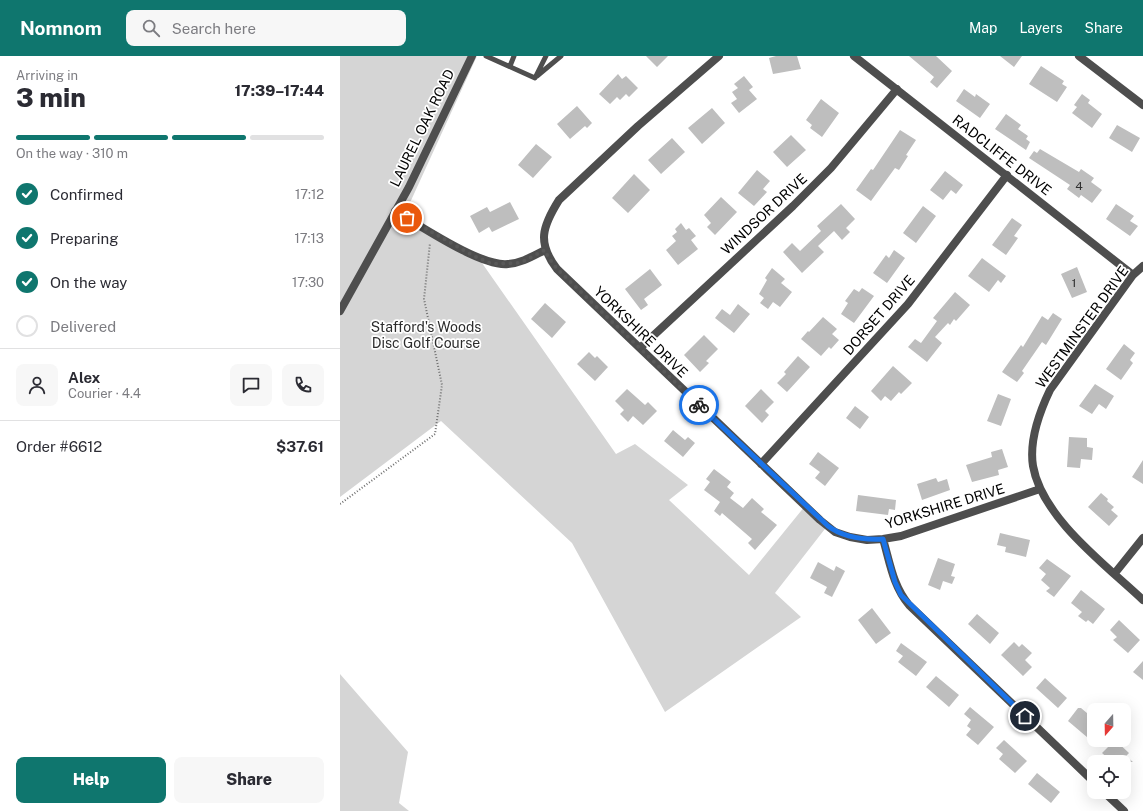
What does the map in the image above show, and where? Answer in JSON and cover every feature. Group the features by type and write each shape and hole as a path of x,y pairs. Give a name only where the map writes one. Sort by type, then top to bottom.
{"street":[{"name":"LAUREL OAK ROAD","path":"340,311 409,187 472,56"},
{"path":"395,212 492,264 520,263 545,250 544,232 550,214 559,200 638,126 719,56"},
{"name":"RADCLIFFE DRIVE","path":"854,56 1007,175 1133,276"},
{"path":"1079,56 1143,105"},
{"name":"WINDSOR DRIVE","path":"640,348 793,206 831,168 897,89"},
{"name":"DORSET DRIVE","path":"761,464 908,304 1007,175"},
{"name":"YORKSHIRE DRIVE","path":"545,250 548,257 557,269 820,520 835,532 866,540 900,536 1040,489"},
{"name":"WESTMINSTER DRIVE","path":"1143,266 1133,276 1050,390 1041,408 1033,439 1033,466 1040,489 1068,530 1143,600"},
{"path":"1115,573 1143,538"},
{"path":"883,539 895,582 901,595 1087,775"},
{"path":"1111,799 1124,811"}],"lane":[{"path":"486,56 535,78"},
{"path":"510,66 514,56"},
{"path":"535,78 546,56"},
{"path":"535,78 561,56"}],"path":[{"path":"340,504 435,434 442,385 424,299 432,232"}],"green space":[{"name":"Stafford's Woods Disc Golf Course","path":"340,56 477,56 403,218 482,263 616,454 635,444 688,485 669,500 749,575 805,506 828,525 775,593 801,617 665,712 572,543 441,421 340,497"},
{"path":"340,674 408,752 399,803 409,811 340,811"}],"building":[{"path":"646,56 668,56 657,67"},
{"path":"776,56 797,56 801,69 773,74 769,58"},
{"path":"909,56 936,56 952,71 937,88 930,82 934,77"},
{"path":"1000,56 1022,56 1014,67"},
{"path":"1041,66 1064,81 1062,84 1067,87 1057,102 1029,84"},
{"path":"618,74 622,79 626,76 638,88 629,97 626,94 620,100 617,97 610,104 599,94"},
{"path":"744,76 753,87 749,90 757,99 739,113 731,103 737,99 732,92 738,88 734,84"},
{"path":"964,89 975,97 976,94 990,104 980,118 956,101"},
{"path":"1082,94 1090,100 1088,103 1102,114 1092,128 1072,113 1077,107 1074,105"},
{"path":"821,99 839,113 822,137 810,128 812,125 806,120"},
{"path":"577,106 592,123 587,128 585,126 570,139 557,124"},
{"path":"712,108 725,123 702,144 688,128"},
{"path":"1006,114 1021,125 1018,129 1028,136 1026,139 1030,142 1026,150 995,129"},
{"path":"1117,125 1140,138 1132,152 1109,138"},
{"path":"900,130 916,140 906,155 908,156 899,170 895,168 871,201 856,190 871,169 873,170"},
{"path":"791,135 806,150 787,167 773,152"},
{"path":"672,138 685,152 661,174 648,160"},
{"path":"536,144 552,157 533,178 518,165"},
{"path":"1040,149 1079,172 1081,169 1094,178 1091,182 1102,190 1092,203 1081,195 1079,198 1067,189 1070,185 1029,158 1034,151 1037,153"},
{"path":"757,170 770,181 763,189 767,192 754,206 738,193"},
{"path":"945,171 963,185 956,194 951,190 943,200 930,190"},
{"path":"634,174 650,190 628,213 612,198"},
{"path":"721,197 737,212 715,235 707,227 711,223 704,215"},
{"path":"510,202 519,219 492,232 489,227 479,233 470,216 487,207 490,212"},
{"path":"841,204 855,219 846,228 850,232 842,240 834,231 818,246 824,252 802,273 783,252 792,243 800,251 821,231 817,226"},
{"path":"1116,204 1134,216 1130,221 1138,226 1130,236 1106,219"},
{"path":"923,206 936,216 916,243 903,233"},
{"path":"1012,218 1022,225 1014,236 1018,238 1006,255 992,245"},
{"path":"681,223 686,230 689,228 696,236 691,240 698,249 678,265 666,250 676,241 672,236 677,232 675,229"},
{"path":"894,250 905,258 887,283 873,273 886,255 889,258"},
{"path":"982,258 1006,276 1001,283 998,280 989,292 968,276"},
{"path":"1077,267 1087,292 1072,298 1061,274"},
{"path":"772,268 785,279 781,283 792,292 780,307 773,302 768,309 760,303 764,298 759,294 767,280 765,278"},
{"path":"650,269 662,285 644,299 648,305 641,310 625,289"},
{"path":"862,288 874,296 854,323 841,314 848,303 845,301 854,289 859,292"},
{"path":"955,292 970,305 956,321 954,319 950,325 948,323 935,337 942,343 927,362 908,347 915,339 921,343 937,321 933,318"},
{"path":"545,303 566,322 552,338 531,319"},
{"path":"738,304 750,314 734,333 715,318 722,309 730,315"},
{"path":"1053,313 1062,319 1046,345 1042,342 1022,371 1024,373 1017,382 1002,372 1021,345 1023,347 1042,316 1048,320"},
{"path":"823,317 837,329 832,334 839,340 831,349 829,347 821,356 801,339"},
{"path":"704,335 718,349 706,361 709,363 700,372 684,355"},
{"path":"1124,344 1135,353 1130,360 1133,363 1121,380 1106,369"},
{"path":"589,352 595,358 597,356 608,367 595,381 577,364"},
{"path":"798,356 810,367 787,392 777,383 786,374 784,372"},
{"path":"893,366 912,383 901,394 899,392 891,401 885,396 881,401 871,391"},
{"path":"1095,384 1114,396 1106,409 1099,404 1092,414 1079,406"},
{"path":"627,389 645,405 648,402 657,411 643,425 633,416 628,422 620,414 624,410 615,401"},
{"path":"761,389 774,402 765,411 769,415 762,423 745,406"},
{"path":"998,394 1011,399 1001,426 987,421"},
{"path":"855,406 869,417 860,429 846,418"},
{"path":"673,430 685,440 688,437 695,443 683,457 664,441"},
{"path":"1069,437 1087,438 1087,447 1093,448 1092,460 1081,459 1080,468 1067,467"},
{"path":"1002,449 1008,467 998,470 999,475 972,482 966,465 992,457 991,452"},
{"path":"818,452 839,468 825,486 815,478 820,472 809,464"},
{"path":"1143,460 1143,484 1132,477"},
{"path":"714,469 731,482 727,487 734,493 730,498 743,508 752,498 764,509 761,512 777,525 755,550 748,543 752,539 722,513 720,516 714,511 720,502 704,490 710,482 706,479"},
{"path":"936,478 938,482 947,479 950,490 922,500 917,484"},
{"path":"1101,493 1114,507 1111,510 1118,516 1109,526 1088,507"},
{"path":"858,495 896,500 895,510 889,509 888,515 856,511"},
{"path":"1000,533 1030,540 1026,557 1005,552 1006,547 997,545"},
{"path":"938,558 955,564 951,576 955,577 952,584 943,581 940,590 928,585"},
{"path":"1047,559 1071,576 1054,597 1046,591 1050,588 1041,580 1046,574 1039,568"},
{"path":"818,562 834,571 836,566 845,571 832,597 824,593 827,587 810,578"},
{"path":"1081,590 1105,609 1093,624 1088,620 1086,622 1078,616 1082,612 1071,603"},
{"path":"872,608 891,633 876,644 858,620"},
{"path":"977,614 999,633 990,644 968,624"},
{"path":"1119,620 1140,640 1128,653 1113,640 1117,637 1110,630"},
{"path":"1014,642 1019,647 1022,644 1032,653 1025,660 1032,667 1023,676 1001,655"},
{"path":"901,643 927,662 916,676 898,662 903,656 896,651"},
{"path":"1143,661 1143,680 1133,672"},
{"path":"936,676 959,695 949,707 926,687"},
{"path":"1045,678 1067,698 1058,708 1036,688"},
{"path":"970,707 994,727 978,745 966,735 971,729 967,726 971,720 964,714"},
{"path":"1078,708 1081,708 1087,713 1087,737 1068,721"},
{"path":"1004,740 1027,761 1015,773 999,759 1003,754 996,748"},
{"path":"1108,747 1123,747 1129,753 1127,755 1104,755 1102,753"},
{"path":"1037,773 1060,792 1051,803 1028,784"}],"way so far":[{"path":"407,218 474,256 492,264 520,263 545,250 548,257 557,269 699,405"}],"route":[{"path":"699,405 820,520 835,532 866,540 883,539 895,582 901,595 1025,716"}]}
